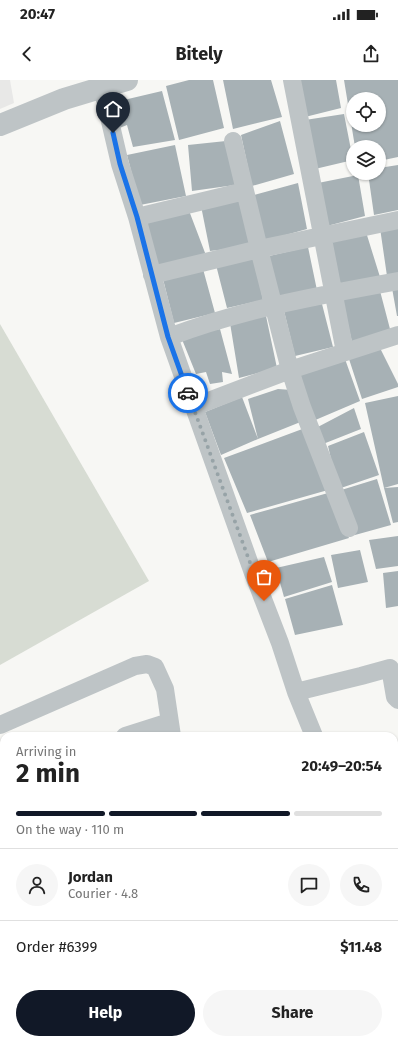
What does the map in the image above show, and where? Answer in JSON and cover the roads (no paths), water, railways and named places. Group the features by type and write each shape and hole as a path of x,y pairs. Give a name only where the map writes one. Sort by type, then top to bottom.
{"street":[{"path":"0,125 64,99 126,80"},
{"path":"292,80 321,236 345,352"},
{"path":"102,87 120,164 137,217 168,337 253,573 280,643 296,692 312,732"},
{"path":"233,141 290,370 302,407 349,528"},
{"path":"137,217 245,191"},
{"path":"152,275 259,249 398,220"},
{"path":"168,337 204,324 273,305 398,281"},
{"path":"193,407 290,370 398,335"},
{"path":"0,725 87,686 141,664 147,664 155,667 165,689 171,729 151,732"},
{"path":"296,692 390,668 396,697 398,700"}]}
